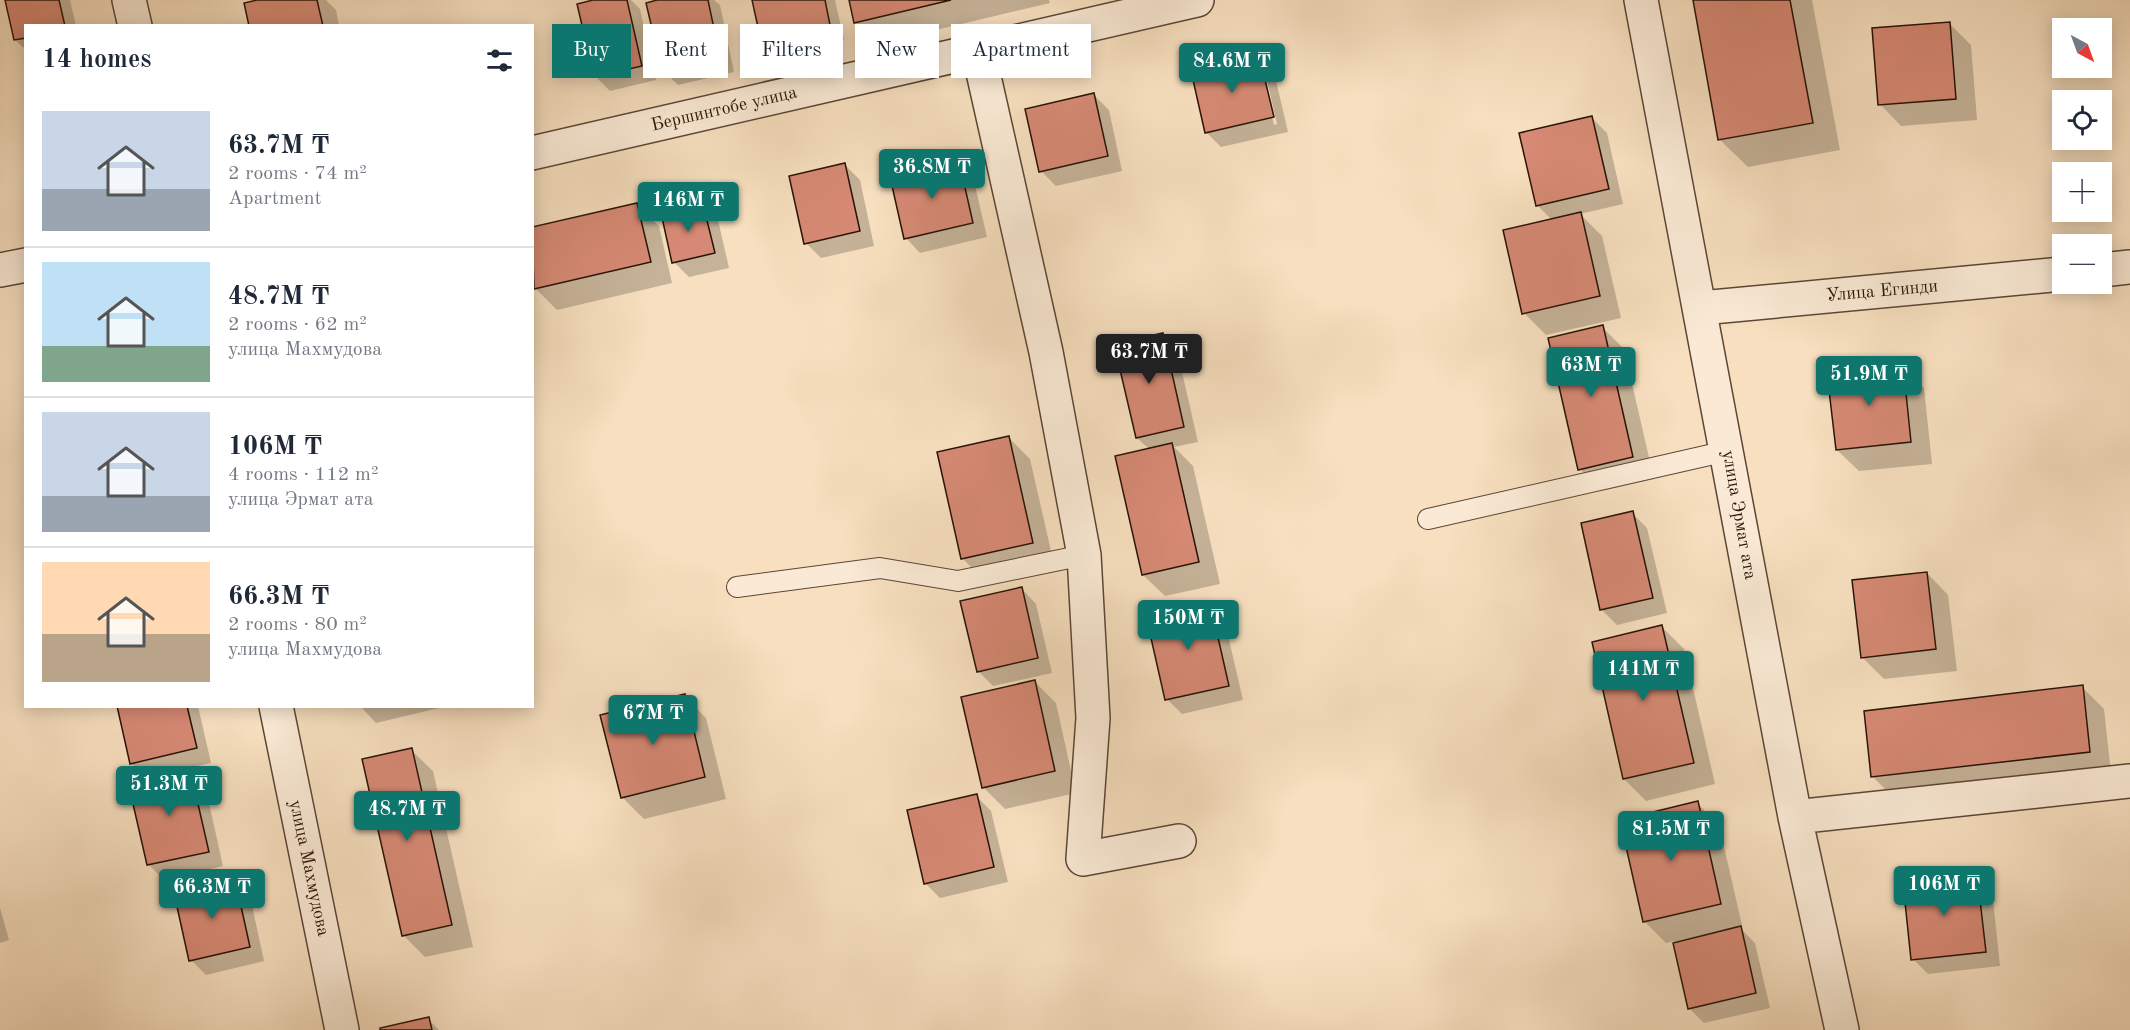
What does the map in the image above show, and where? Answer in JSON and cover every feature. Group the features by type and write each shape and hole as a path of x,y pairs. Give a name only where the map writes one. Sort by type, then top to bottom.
{"street":[{"path":"129,0 135,24"},
{"name":"Бершинтобе улица","path":"1091,24 1197,0"},
{"name":"улица Эрмат ата","path":"1641,0 1701,308 1795,817 1842,1030"},
{"name":"Бершинтобе улица","path":"534,153 951,56"},
{"path":"984,78 1046,352 1084,555 1093,718 1083,858 1179,842"},
{"path":"0,270 24,265"},
{"path":"2112,269 2130,267"},
{"name":"Улица Егинди","path":"1701,308 2052,275"},
{"name":"улица Махмудова","path":"276,708 342,1030"},
{"path":"1795,817 2130,781"}],"lane":[{"path":"1428,519 1727,451"},
{"path":"737,587 880,568 958,582 1084,555"}],"building":[{"path":"5,0 59,0 65,24 24,24 24,38 14,40"},
{"path":"257,0 317,0 323,24 249,24 244,3"},
{"path":"593,0 627,0 642,66 631,69 631,24 582,24 577,4"},
{"path":"657,0 708,0 713,24 651,24 646,3"},
{"path":"752,0 825,0 830,24 757,24"},
{"path":"849,0 951,0 854,23"},
{"path":"1693,0 1790,0 1813,123 1718,140"},
{"path":"1950,22 1956,99 1878,105 1872,28"},
{"path":"1259,55 1274,117 1205,133 1191,71"},
{"path":"1094,93 1108,156 1039,172 1025,109"},
{"path":"1592,116 1609,189 1536,206 1519,133"},
{"path":"959,161 973,223 904,239 890,177"},
{"path":"845,163 860,231 804,244 789,176"},
{"path":"637,203 651,262 534,289 534,227"},
{"path":"703,204 715,253 672,263 661,213"},
{"path":"1581,212 1600,296 1522,314 1503,230"},
{"path":"1603,325 1633,457 1578,470 1548,338"},
{"path":"1163,333 1184,427 1136,438 1114,344"},
{"path":"1903,364 1911,442 1836,450 1827,373"},
{"path":"1009,436 1033,543 961,559 937,452"},
{"path":"1172,443 1199,562 1142,575 1115,456"},
{"path":"1633,511 1653,598 1600,610 1581,523"},
{"path":"1927,572 1936,649 1861,658 1852,580"},
{"path":"1022,587 1038,658 977,672 960,601"},
{"path":"1210,602 1229,686 1165,700 1146,616"},
{"path":"1662,625 1694,763 1623,779 1592,642"},
{"path":"1035,680 1055,771 982,788 961,697"},
{"path":"2083,685 2090,752 1871,777 1864,711"},
{"path":"685,694 705,777 621,798 600,715"},
{"path":"117,708 187,708 197,748 130,764"},
{"path":"412,748 452,925 402,936 362,759"},
{"path":"190,769 209,852 147,865 128,782"},
{"path":"977,794 994,867 924,884 907,810"},
{"path":"1698,801 1721,904 1643,922 1620,820"},
{"path":"1977,874 1986,952 1911,960 1903,883"},
{"path":"235,879 250,947 189,961 174,893"},
{"path":"1741,926 1756,993 1688,1009 1673,943"},
{"path":"429,1017 432,1030 380,1030 380,1028"}]}
